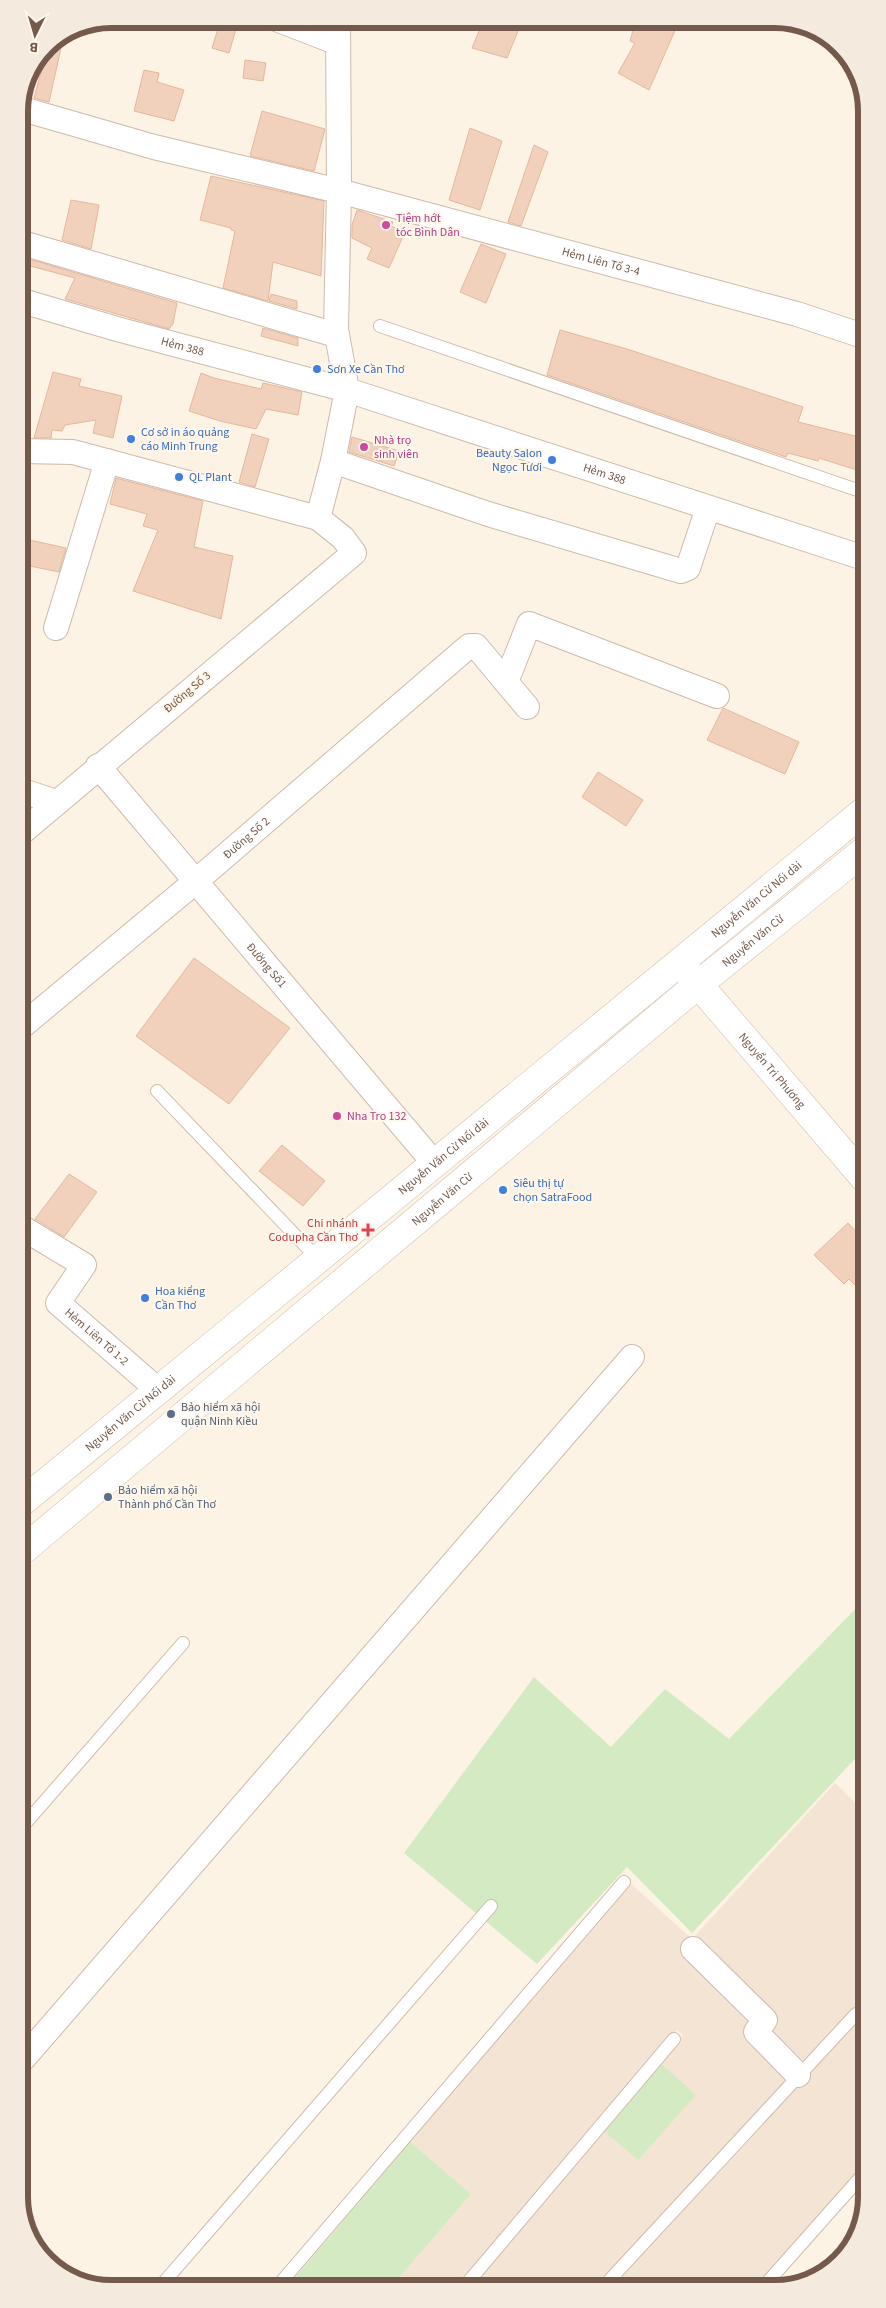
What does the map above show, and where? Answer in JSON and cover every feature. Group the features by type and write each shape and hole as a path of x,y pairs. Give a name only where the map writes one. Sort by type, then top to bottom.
{"main road":[{"name":"Nguyễn Văn Cừ Nối dài","path":"28,1497 858,816"},
{"name":"Nguyễn Văn Cừ","path":"28,1546 698,985 858,856"},
{"name":"Nguyển Tri Phương","path":"680,963 858,1171"}],"street":[{"path":"299,28 338,43"},
{"path":"28,452 63,450 318,518 333,461 347,390 336,335 339,191 338,28"},
{"name":"Hẻm Liên Tổ 3-4","path":"28,111 154,147 339,191 798,314 858,334"},
{"path":"28,245 336,335"},
{"name":"Hẻm 388","path":"28,303 118,329 347,390 858,556"},
{"path":"56,628 107,461"},
{"path":"333,461 488,514 681,571 688,568 708,508"},
{"name":"Đường Số 3","path":"28,826 354,553 344,538 318,518"},
{"path":"527,707 506,682 521,620 717,696"},
{"name":"Đường Số 2","path":"28,1020 195,882 469,646 476,646 506,682"},
{"name":"Đường Số1","path":"98,766 435,1164"},
{"path":"28,793 56,802"},
{"name":"Hẻm Liên Tổ 1-2","path":"28,1231 84,1265 58,1302 158,1390"},
{"path":"28,2054 632,1357"},
{"path":"693,1948 765,2020 756,2032 798,2075"}],"lane":[{"path":"380,326 858,490"},
{"path":"157,1091 318,1259"},
{"path":"28,1820 183,1643"},
{"path":"283,2280 624,1882"},
{"path":"166,2280 491,1906"},
{"path":"610,2280 856,2014"},
{"path":"470,2280 674,2039"},
{"path":"769,2280 858,2180"}],"shaded area":[{"path":"835,1783 858,1806 858,2004 603,2280 478,2280 603,2130 696,2096 660,2063 683,2036 677,2030 463,2280 397,2280 471,2194 410,2142 630,1883 692,1939"},
{"path":"858,2020 858,2172 762,2280 618,2280"}],"green space":[{"path":"858,1606 858,1756 692,1933 627,1867 537,1964 404,1853 534,1677 611,1747 665,1689 729,1739"},
{"path":"660,2063 696,2095 638,2160 603,2130"},
{"path":"410,2142 471,2194 397,2280 293,2280"}],"building":[{"path":"218,28 236,28 229,53 212,48"},
{"path":"480,28 519,28 507,58 472,48"},
{"path":"634,28 676,28 649,90 618,73 635,43 630,41"},
{"path":"45,60 58,60 49,102 34,98 44,62"},
{"path":"245,60 266,63 263,81 243,78"},
{"path":"144,70 159,73 157,82 184,90 174,121 134,111"},
{"path":"262,111 325,129 314,171 250,156"},
{"path":"470,128 502,141 480,210 449,200"},
{"path":"534,145 548,152 521,226 508,222"},
{"path":"211,176 324,201 321,276 273,262 268,301 223,288 235,231 231,230 231,228 200,220"},
{"path":"71,200 99,205 91,249 62,240"},
{"path":"357,210 393,222 391,226 405,232 389,268 367,259 372,248 352,238 352,225"},
{"path":"481,244 506,254 486,303 460,292"},
{"path":"28,259 177,303 173,324 169,329 65,299 75,278 28,265"},
{"path":"271,294 297,301 297,309 269,301"},
{"path":"263,328 298,338 298,346 261,336"},
{"path":"560,330 627,349 803,407 798,422 858,437 858,470 819,458 818,461 788,453 786,457 547,375"},
{"path":"53,372 81,379 79,386 122,396 113,438 93,433 96,420 65,425 62,431 52,430 51,438 34,438"},
{"path":"201,373 261,389 263,383 302,392 298,415 266,409 256,429 220,421 189,411"},
{"path":"252,434 269,439 255,487 239,482"},
{"path":"352,437 399,451 394,466 349,452"},
{"path":"116,478 203,501 194,547 233,556 221,619 133,591 158,530 143,526 147,514 110,504"},
{"path":"28,540 66,548 59,572 28,566"},
{"path":"723,708 799,742 785,774 707,740"},
{"path":"598,772 643,800 626,826 582,797"},
{"path":"194,958 290,1028 229,1104 136,1036"},
{"path":"282,1145 325,1181 303,1206 259,1171"},
{"path":"69,1174 97,1192 64,1237 35,1219"},
{"path":"848,1223 858,1234 858,1288 849,1279 844,1284 814,1255"}],"place":[{"name":"Tiệm hớt tóc Bình Dân","path":"386,225"},
{"name":"Sơn Xe Cần Thơ","path":"317,369"},
{"name":"Cơ sở in áo quảng cáo Minh Trung","path":"131,439"},
{"name":"Nhà trọ sinh viên","path":"364,447"},
{"name":"Beauty Salon Ngọc Tươi","path":"552,460"},
{"name":"QL Plant","path":"179,477"},
{"name":"Nha Tro 132","path":"337,1116"},
{"name":"Siêu thị tự chọn SatraFood","path":"503,1190"},
{"name":"Chi nhánh Codupha Cần Thơ","path":"368,1230"},
{"name":"Hoa kiểng Cần Thơ","path":"145,1298"},
{"name":"Bảo hiểm xã hội quận Ninh Kiều","path":"171,1414"},
{"name":"Bảo hiểm xã hội Thành phố Cần Thơ","path":"108,1497"}]}
